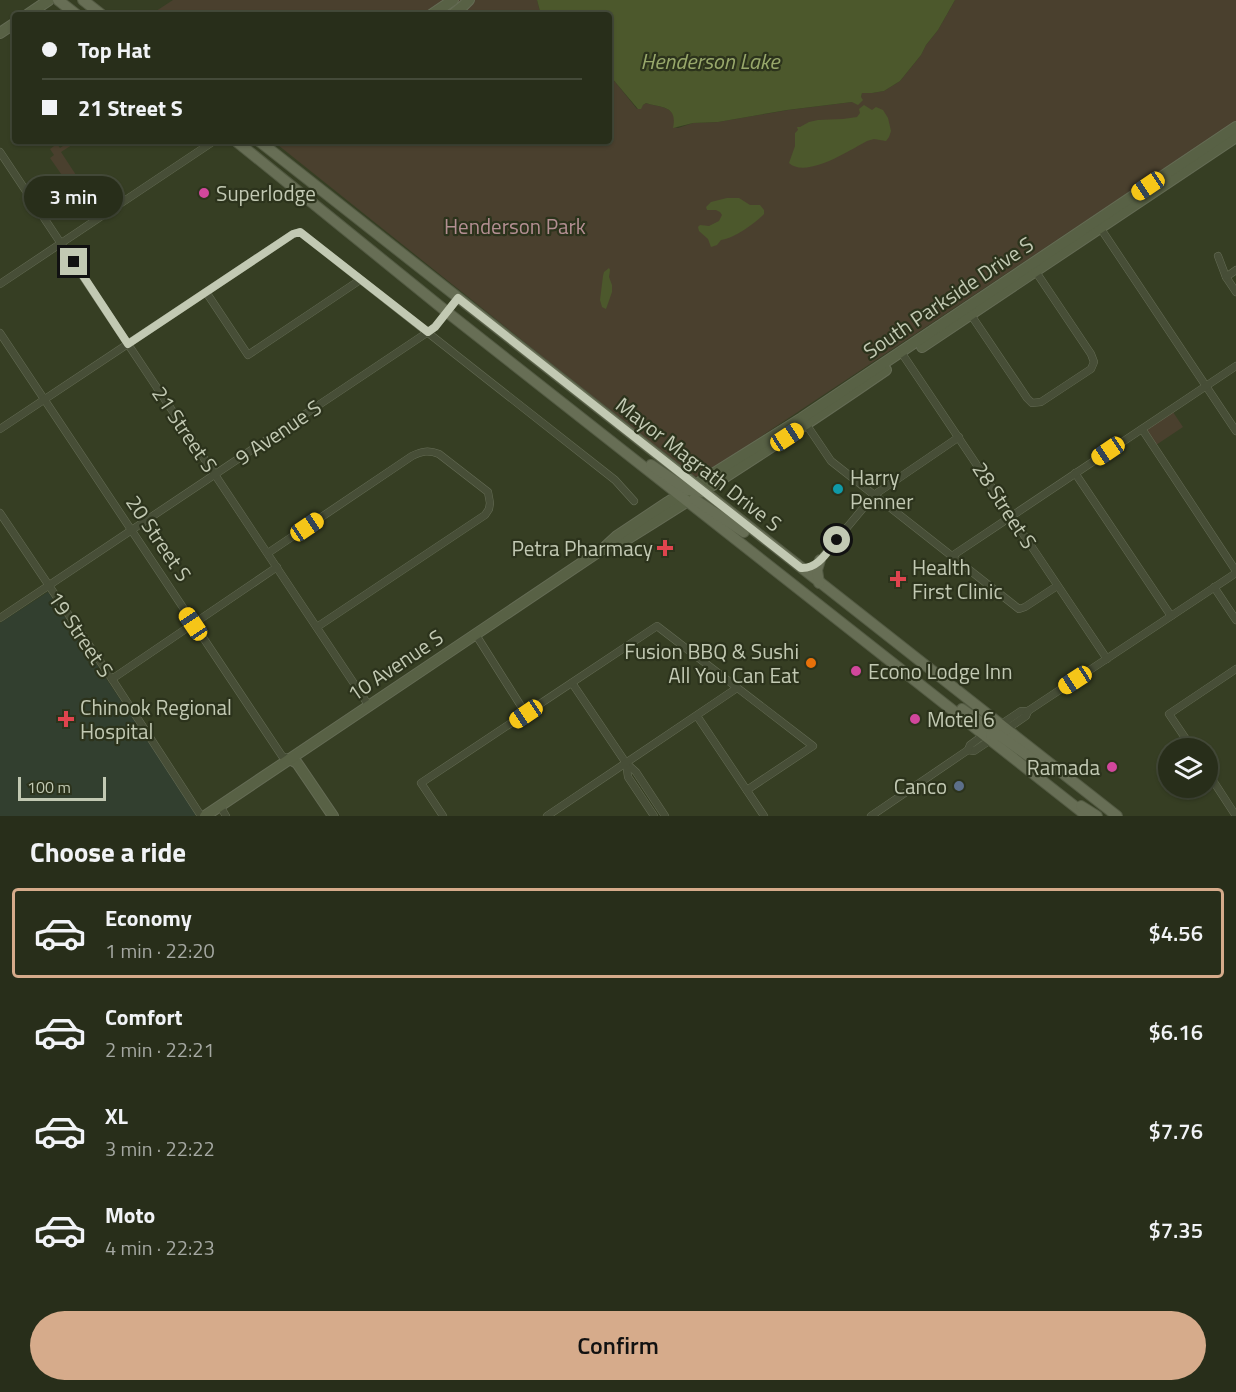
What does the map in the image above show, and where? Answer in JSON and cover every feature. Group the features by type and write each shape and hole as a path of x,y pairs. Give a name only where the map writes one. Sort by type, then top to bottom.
{"main road":[{"path":"32,12 50,0"},
{"path":"58,0 73,12"},
{"path":"83,0 98,12"},
{"path":"435,12 453,0"},
{"path":"456,12 469,0"},
{"name":"South Parkside Drive S","path":"1098,225 1236,127"},
{"name":"South Parkside Drive S","path":"691,494 1098,225 1236,137"},
{"name":"Mayor Magrath Drive S","path":"240,144 588,423 778,550 801,568 995,732 1060,795 1087,816"},
{"name":"Mayor Magrath Drive S","path":"263,144 458,298 897,666 1070,780 1117,816"},
{"name":"10 Avenue S","path":"203,816 476,635 606,547 617,536 691,494"},
{"path":"801,568 813,567 820,560"},
{"path":"819,583 817,570 820,560"},
{"name":"20 Street S","path":"290,759 297,763 333,816"},
{"path":"1060,795 1097,816"}],"street":[{"path":"0,284 210,144"},
{"name":"21 Street S","path":"0,152 369,706"},
{"path":"1098,225 1236,431"},
{"path":"0,429 293,234 300,232 615,480 634,501"},
{"path":"1218,256 1226,277 1236,292"},
{"path":"969,311 1032,403 1041,402 1091,369 1094,362 1091,354 1033,268"},
{"path":"1226,277 1236,270"},
{"path":"206,292 248,355 360,280"},
{"name":"9 Avenue S","path":"0,618 428,332 435,327 458,298"},
{"name":"20 Street S","path":"0,333 282,756 290,759"},
{"name":"28 Street S","path":"903,355 1107,659"},
{"path":"952,556 1236,366"},
{"path":"804,421 831,461 1019,609 1057,586"},
{"path":"871,816 968,750 974,751 1021,711 1028,711 1236,572 1142,429"},
{"path":"820,560 874,495 959,437"},
{"path":"268,553 417,453 429,451 439,454 488,494 490,503 485,515 317,627"},
{"path":"1075,473 1172,616"},
{"name":"19 Street S","path":"0,513 203,816"},
{"path":"112,679 277,567"},
{"path":"1214,587 1236,620"},
{"path":"443,816 421,783 657,626 813,746 747,790"},
{"path":"476,635 526,714"},
{"path":"1185,738 1169,714 1236,669"},
{"path":"572,683 626,764 636,772 665,816"},
{"path":"547,816 737,688"},
{"path":"697,716 765,816"},
{"path":"626,764 628,777 654,816"},
{"path":"1218,788 1236,816"},
{"path":"220,806 226,816"}],"shaded area":[{"name":"Chinook Regional Hospital","path":"48,592 197,814 194,816 0,816 0,623"}],"green space":[{"path":"173,0 537,0 540,12 155,12"},
{"name":"Henderson Park","path":"955,0 1236,0 1236,121 700,477 692,476 277,144 612,144 612,78 637,109 646,103 667,109 671,111 675,120 674,127 678,128 693,123 718,122 852,102 861,97 862,93 884,91 900,81 938,30"},
{"path":"57,144 60,148 64,144 73,144 61,152 76,175 66,181 50,158 54,155 50,149"},
{"path":"1171,409 1183,427 1153,447 1142,429"}],"water":[{"name":"Henderson Lake","path":"537,0 955,0 938,30 900,81 884,91 862,93 863,100 858,105 852,102 787,110 718,122 693,123 673,128 674,121 671,111 646,103 638,109 612,78 612,12 540,12"},
{"path":"864,105 872,110 876,107 883,110 888,118 891,131 886,141 874,139 867,141 828,161 806,168 789,163 795,146 797,127 818,120 857,117 860,113 859,109"},
{"path":"739,198 750,205 760,205 764,214 744,230 711,247 708,239 698,227 700,225 709,226 719,221 722,215 720,212 707,210 706,207 711,202"},
{"path":"609,268 612,292 606,309 602,307 600,300 604,272"}],"place":[{"name":"Superlodge","path":"204,193"},
{"name":"Harry Penner","path":"838,489"},
{"name":"Petra Pharmacy","path":"665,548"},
{"name":"Health First Clinic","path":"898,579"},
{"name":"Fusion BBQ & Sushi All You Can Eat","path":"811,663"},
{"name":"Econo Lodge Inn","path":"856,671"},
{"name":"Chinook Regional Hospital","path":"66,719"},
{"name":"Motel 6","path":"915,719"},
{"name":"Ramada","path":"1112,767"},
{"name":"Canco","path":"959,786"}],"route":[{"path":"74,262 128,344 293,234 300,232 428,332 435,327 458,298 801,568 813,567 837,540"}]}
